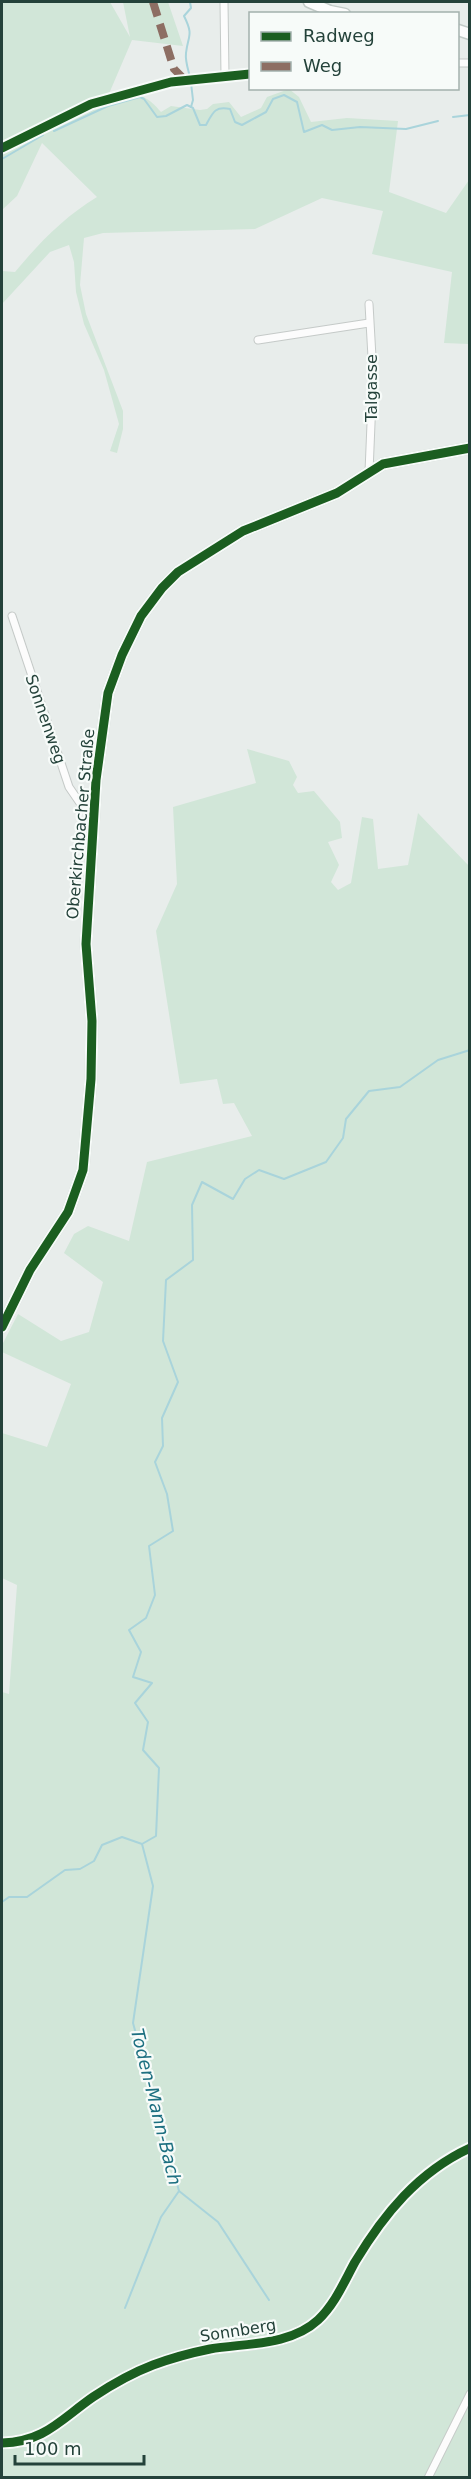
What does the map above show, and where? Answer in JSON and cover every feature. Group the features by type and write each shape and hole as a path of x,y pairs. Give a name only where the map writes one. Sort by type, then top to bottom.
{"street":[{"path":"224,2 225,76"},
{"path":"309,2 335,12"},
{"path":"2,148 91,104 171,82 249,74"},
{"name":"Talgasse","path":"369,304 373,375 369,472"},
{"path":"258,340 369,323"},
{"name":"Oberkirchbacher Straße","path":"2,1327 30,1270 73,1203 85,1162 92,1067 92,1021 86,944 92,816 108,693 131,636 151,600 178,572 243,531 337,493 382,464 470,448"},
{"name":"Sonnenweg","path":"12,616 69,787 92,816"},
{"name":"Sonnberg","path":"2,2443 20,2442 47,2432 102,2391 150,2367 193,2353 280,2339 311,2326 332,2302 365,2246 406,2192 428,2173 453,2156 470,2148"},
{"path":"428,2478 470,2394"}],"green space":[{"path":"2,2 110,2 130,37 123,2 168,2 183,46 132,40 108,96 138,95 148,100 161,112 171,106 200,110 207,109 213,104 229,102 241,117 261,108 267,97 290,90 299,97 311,122 347,118 398,121 389,192 446,213 469,180 469,344 444,343 452,272 372,254 383,211 322,198 255,229 103,233 84,238 80,285 86,314 123,411 123,429 117,453 110,451 119,424 104,370 84,324 76,292 74,262 69,245 50,252 2,304 2,271 15,272 53,231 97,197 42,143 17,196 2,210"},
{"path":"247,749 289,761 297,777 293,785 298,793 314,791 340,822 342,838 328,842 339,865 331,882 338,890 351,883 362,817 373,819 378,869 408,865 418,813 469,866 469,2477 2,2477 2,1692 9,1694 17,1585 2,1578 2,1433 47,1447 71,1384 2,1352 2,1345 18,1314 61,1341 89,1332 103,1282 64,1253 74,1234 88,1226 129,1241 147,1162 252,1136 234,1103 223,1104 217,1079 180,1084 156,931 177,884 173,807 256,783"}],"waterway":[{"path":"190,2 191,8 184,16 190,32 186,56 190,77"},
{"path":"191,83 193,100 191,107"},
{"path":"54,131 108,106 140,97 157,117 166,116 187,105 193,108 200,125 206,125 215,111 221,108 230,109 235,122 242,125 266,112 273,99 284,95 297,102 304,132 322,125 332,130 360,127 406,129 438,121"},
{"path":"453,117 470,115"},
{"path":"2,159 43,135"},
{"name":"Toden-Mann-Bach","path":"125,2308 161,2217 179,2191 133,2023 153,1886 142,1844 156,1836 159,1768 143,1750 148,1722 135,1703 152,1683 133,1677 141,1652 129,1630 146,1618 155,1595 149,1546 173,1531 167,1494 155,1462 163,1446 162,1418 178,1382 163,1341 166,1280 193,1260 192,1205 202,1182 233,1199 245,1179 259,1170 284,1179 326,1162 343,1138 346,1119 369,1091 400,1087 438,1060 470,1050"},
{"path":"2,1902 9,1897 27,1897 65,1870 80,1869 94,1861 102,1845 122,1837 142,1844"},
{"path":"179,2191 218,2222 269,2300"}],"marked path":[{"path":"153,2 174,69 185,80"}],"cycle path":[{"path":"2,148 91,104 171,82 249,74"},
{"path":"2,1327 30,1270 68,1212 83,1170 91,1079 92,1021 86,944 96,780 108,693 122,655 141,616 162,588 178,572 243,531 337,493 383,464 470,448"},
{"path":"2,2443 17,2442 41,2434 107,2388 153,2365 210,2349 281,2339 307,2328 318,2320 329,2307 366,2244 390,2211 434,2169 470,2148"}]}
